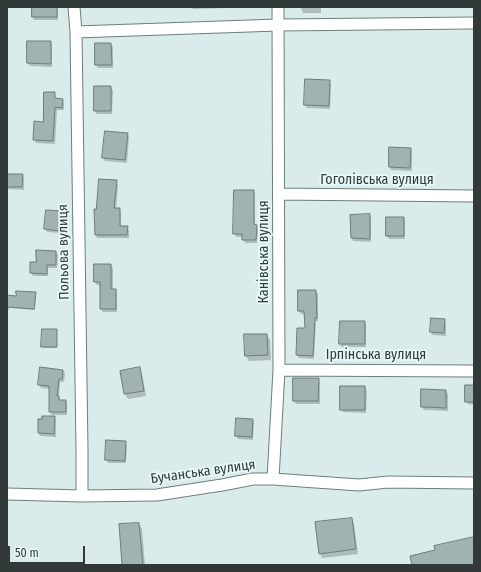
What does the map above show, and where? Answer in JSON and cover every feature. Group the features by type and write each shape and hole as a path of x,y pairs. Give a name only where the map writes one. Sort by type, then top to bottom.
{"street":[{"name":"Польова вулиця","path":"74,7 76,32 82,496"},
{"name":"Канівська вулиця","path":"273,478 279,370 278,7"},
{"path":"76,32 278,25 474,23"},
{"name":"Гоголівська вулиця","path":"279,194 474,196"},
{"name":"Ірпінська вулиця","path":"279,370 474,371"},
{"name":"Бучанська вулиця","path":"7,494 82,496 156,495 222,485 253,478 273,478 359,486 388,482 474,483"}],"building":[{"path":"32,7 57,7 57,17 32,17"},
{"path":"27,41 51,41 51,64 27,63"},
{"path":"95,43 111,43 112,65 95,65"},
{"path":"305,79 330,80 329,106 304,105"},
{"path":"94,86 111,86 111,111 94,111"},
{"path":"44,92 55,92 55,98 63,99 62,108 55,107 53,141 33,140 34,121 43,122"},
{"path":"105,131 128,133 125,160 102,158"},
{"path":"389,147 411,148 410,168 389,167"},
{"path":"7,174 23,174 22,187 7,187"},
{"path":"99,179 117,180 114,208 120,208 120,226 128,226 127,235 95,235 94,209 96,209"},
{"path":"234,190 254,190 254,224 257,225 256,240 242,240 242,234 233,234"},
{"path":"46,210 61,211 60,231 44,229"},
{"path":"370,214 370,239 351,238 350,215"},
{"path":"386,217 404,217 404,236 386,236"},
{"path":"36,250 56,251 56,265 47,265 47,274 30,273 30,262 36,262"},
{"path":"94,264 111,264 111,289 116,289 116,309 100,309 100,282 94,282"},
{"path":"298,290 316,290 317,318 315,318 313,356 296,355 297,328 305,328 304,311 298,311"},
{"path":"16,291 36,292 34,309 7,307 7,295 16,296"},
{"path":"431,318 445,319 444,333 430,332"},
{"path":"340,321 365,321 365,344 339,344"},
{"path":"42,329 57,329 57,347 41,347"},
{"path":"244,334 267,334 268,355 245,356"},
{"path":"40,367 63,370 62,379 59,379 57,396 59,396 59,400 66,400 66,412 49,412 49,386 38,385"},
{"path":"140,367 144,391 124,394 120,371"},
{"path":"293,378 319,378 318,401 293,401"},
{"path":"465,385 474,385 474,402 465,402"},
{"path":"340,386 365,386 365,410 340,410"},
{"path":"421,389 446,390 446,408 421,407"},
{"path":"42,416 55,416 54,434 38,433 38,419 42,419"},
{"path":"236,418 253,419 252,437 235,436"},
{"path":"106,440 126,441 125,461 105,460"},
{"path":"352,518 356,549 319,554 315,522"},
{"path":"139,523 143,565 122,565 119,524"},
{"path":"474,537 474,565 412,565 410,556 435,550 434,546"}]}
